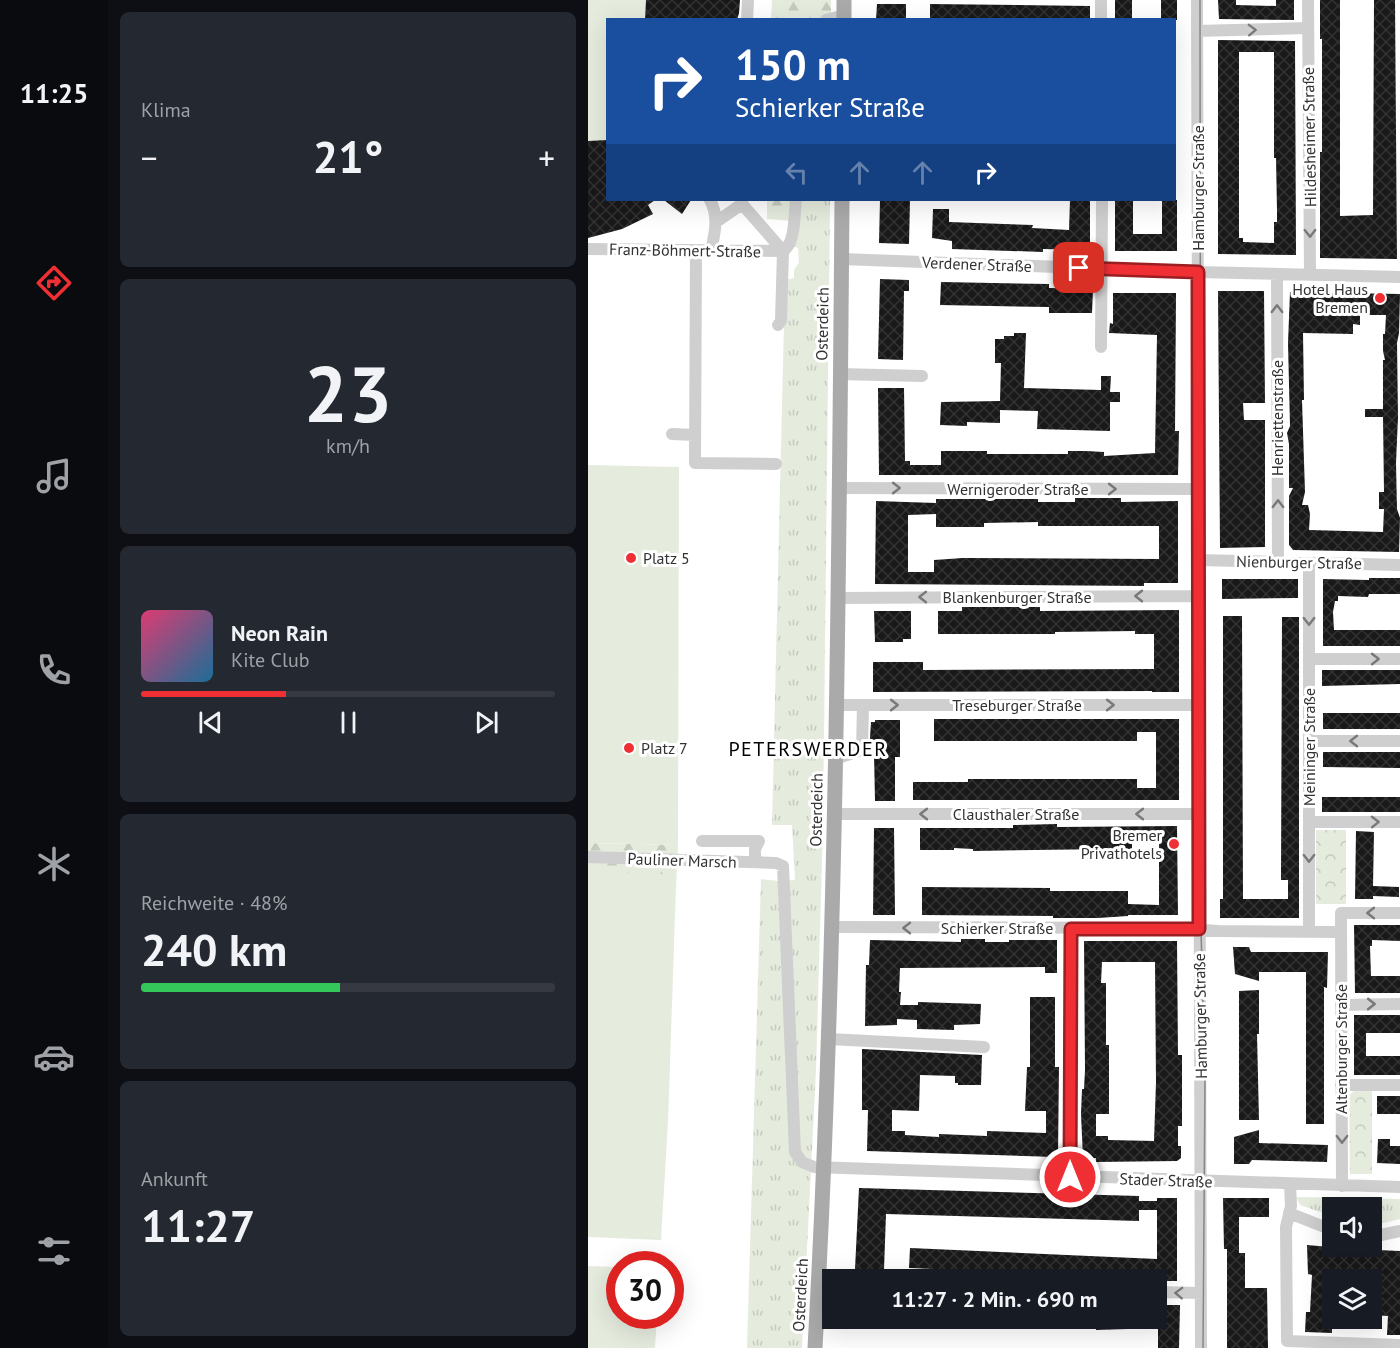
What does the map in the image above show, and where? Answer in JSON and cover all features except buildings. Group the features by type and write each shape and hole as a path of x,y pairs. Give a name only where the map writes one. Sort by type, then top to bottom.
{"main road":[{"name":"Osterdeich","path":"826,1269 825,1169 836,705 842,201"},
{"name":"Osterdeich","path":"815,1348 822,1305"}],"street":[{"path":"747,18 748,0"},
{"path":"1101,0 1101,18"},
{"name":"Hamburger Straße","path":"1197,0 1201,1348"},
{"name":"Hildesheimer Straße","path":"1308,0 1310,275"},
{"path":"1197,32 1308,28"},
{"path":"710,201 716,222 711,251"},
{"name":"Franz-Böhmert-Straße","path":"588,249 783,251 787,249 791,240 796,201"},
{"path":"1101,347 1102,201"},
{"name":"Franz-Böhmert-Straße","path":"716,222 742,202 783,251"},
{"path":"696,251 694,463 776,464"},
{"path":"778,325 781,321 783,251"},
{"name":"Verdener Straße","path":"841,259 1400,277"},
{"name":"Henriettenstraße","path":"1277,274 1278,562"},
{"path":"839,374 922,376"},
{"path":"672,434 695,435"},
{"name":"Wernigeroder Straße","path":"838,488 1198,489"},
{"name":"Nienburger Straße","path":"1198,560 1400,565"},
{"name":"Meininger Straße","path":"1309,563 1309,932"},
{"name":"Blankenburger Straße","path":"837,597 1198,596"},
{"path":"1309,659 1400,659"},
{"name":"Treseburger Straße","path":"836,705 1198,705"},
{"path":"835,759 862,750 863,705"},
{"path":"1309,741 1400,741"},
{"name":"Clausthaler Straße","path":"834,814 1198,814"},
{"path":"1309,822 1400,822"},
{"path":"702,841 759,841 755,849 755,862"},
{"name":"Pauliner Marsch","path":"588,857 755,862 776,863 783,866 795,1152 802,1162 825,1169"},
{"name":"Altenburger Straße","path":"1342,1185 1341,913 1400,913"},
{"name":"Schierker Straße","path":"832,927 1341,932"},
{"path":"1070,1177 1071,929"},
{"path":"1341,1005 1400,1004"},
{"path":"829,1040 984,1047"},
{"path":"1341,1085 1400,1085"},
{"name":"Stader Straße","path":"825,1169 1400,1187"},
{"path":"1290,1184 1291,1206 1286,1227 1287,1341 1400,1345"},
{"path":"1289,1213 1322,1226"},
{"path":"1382,1235 1400,1231"},
{"path":"1167,1292 1201,1293"}],"green space":[{"path":"588,0 738,0 737,18 606,18 606,201 654,201 648,205 653,214 622,229 588,238"},
{"path":"772,0 831,0 831,18 771,18"},
{"path":"767,201 802,201 795,247 788,247 793,221 767,219"},
{"path":"802,201 830,201 823,825 816,1070 802,1348 747,1348 761,879 795,880 792,825 772,825 785,280 794,278 794,270 799,263 798,248 795,247"},
{"path":"588,465 679,467 678,845 588,843"},
{"path":"1316,830 1346,830 1346,904 1316,904"},
{"path":"588,843 678,845 676,887 588,884"},
{"path":"588,871 664,874 676,887 668,1122 661,1240 588,1237"},
{"path":"1354,1091 1372,1091 1372,1174 1350,1174 1349,1095"},
{"path":"1296,1197 1322,1198 1322,1213 1300,1205"},
{"path":"1382,1199 1400,1199 1400,1219 1382,1223"},
{"path":"588,1266 606,1267 606,1329 656,1329 655,1348 588,1348"}],"tram line":[{"path":"1200,0 1201,930 1205,1078 1203,1348"}],"place":[{"name":"Hotel Haus Bremen","path":"1380,298"},
{"name":"Platz 5","path":"631,558"},
{"name":"Platz 7","path":"629,748"},
{"name":"Bremer Privathotels","path":"1174,844"}],"district":[{"name":"PETERSWERDER","path":"808,749"}],"route":[{"path":"1070,1177 1071,929 1199,929 1198,272 1079,268"}]}
